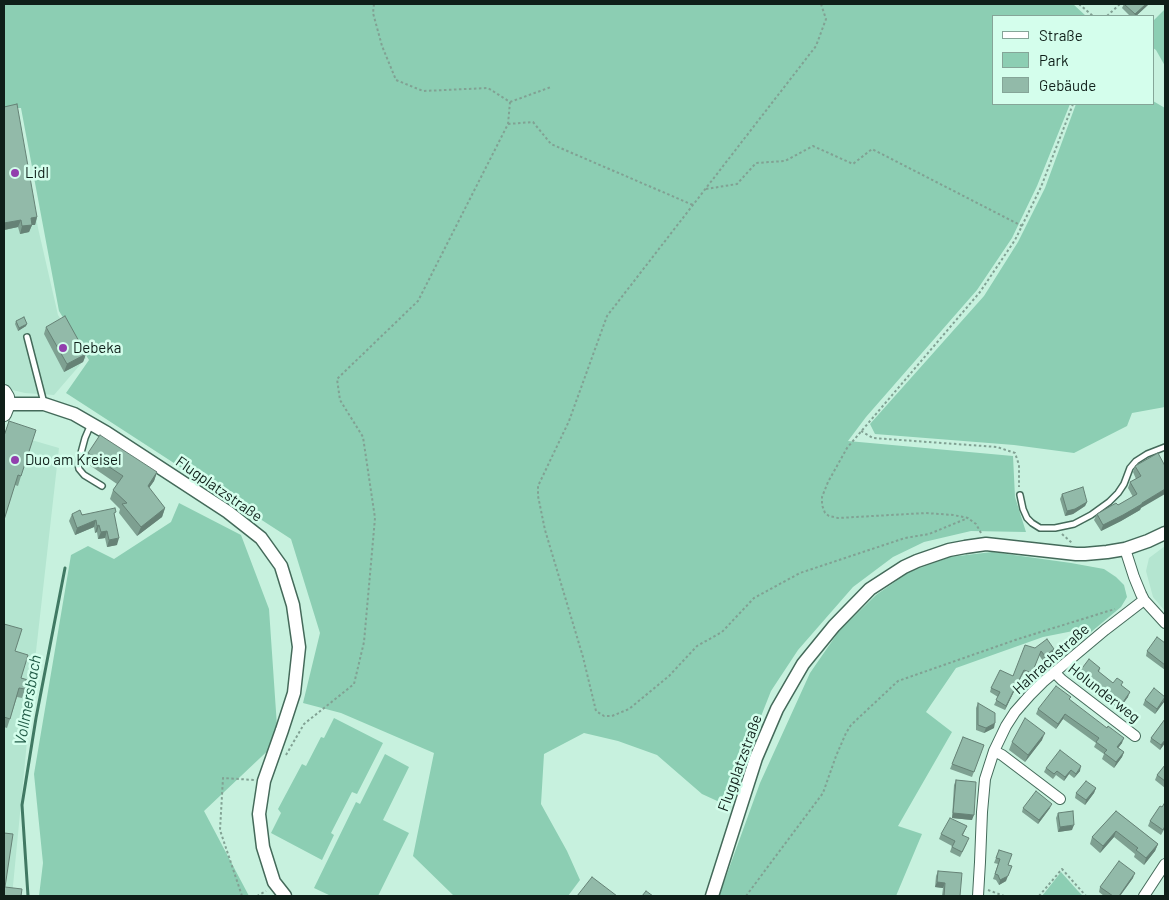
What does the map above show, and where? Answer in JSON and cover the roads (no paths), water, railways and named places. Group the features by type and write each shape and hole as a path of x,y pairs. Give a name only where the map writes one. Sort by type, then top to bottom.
{"street":[{"name":"Flugplatzstraße","path":"5,404 44,404 74,414 92,424 228,512 261,538 281,566 293,605 298,646 294,693 264,781 259,814 263,846 274,882 285,896"},
{"name":"Flugplatzstraße","path":"712,896 756,758 777,709 803,664 840,620 870,590 904,567 950,550 986,544 1085,554 1125,549 1148,542 1165,533"},
{"path":"1125,549 1144,600 1165,623"},
{"name":"Hahrachstraße","path":"978,892 983,794 987,772 1006,726 1030,695 1054,672 1144,600"},
{"name":"Holunderweg","path":"1054,672 1136,736"},
{"path":"994,752 1002,755 1060,799"},
{"path":"1144,896 1165,864"}],"lane":[{"path":"27,337 44,404"},
{"path":"92,424 85,438 78,464 84,475 102,486"},
{"path":"1020,495 1027,518 1040,528 1055,528 1074,524 1091,515 1118,493 1124,484 1130,468 1136,461 1147,454 1165,447"}],"waterway":[{"name":"Vollmersbach","path":"28,896 22,805 36,718 65,568"}],"place":[{"name":"Lidl","path":"15,173"},
{"name":"Debeka","path":"63,348"},
{"name":"Duo am Kreisel","path":"15,460"}]}
